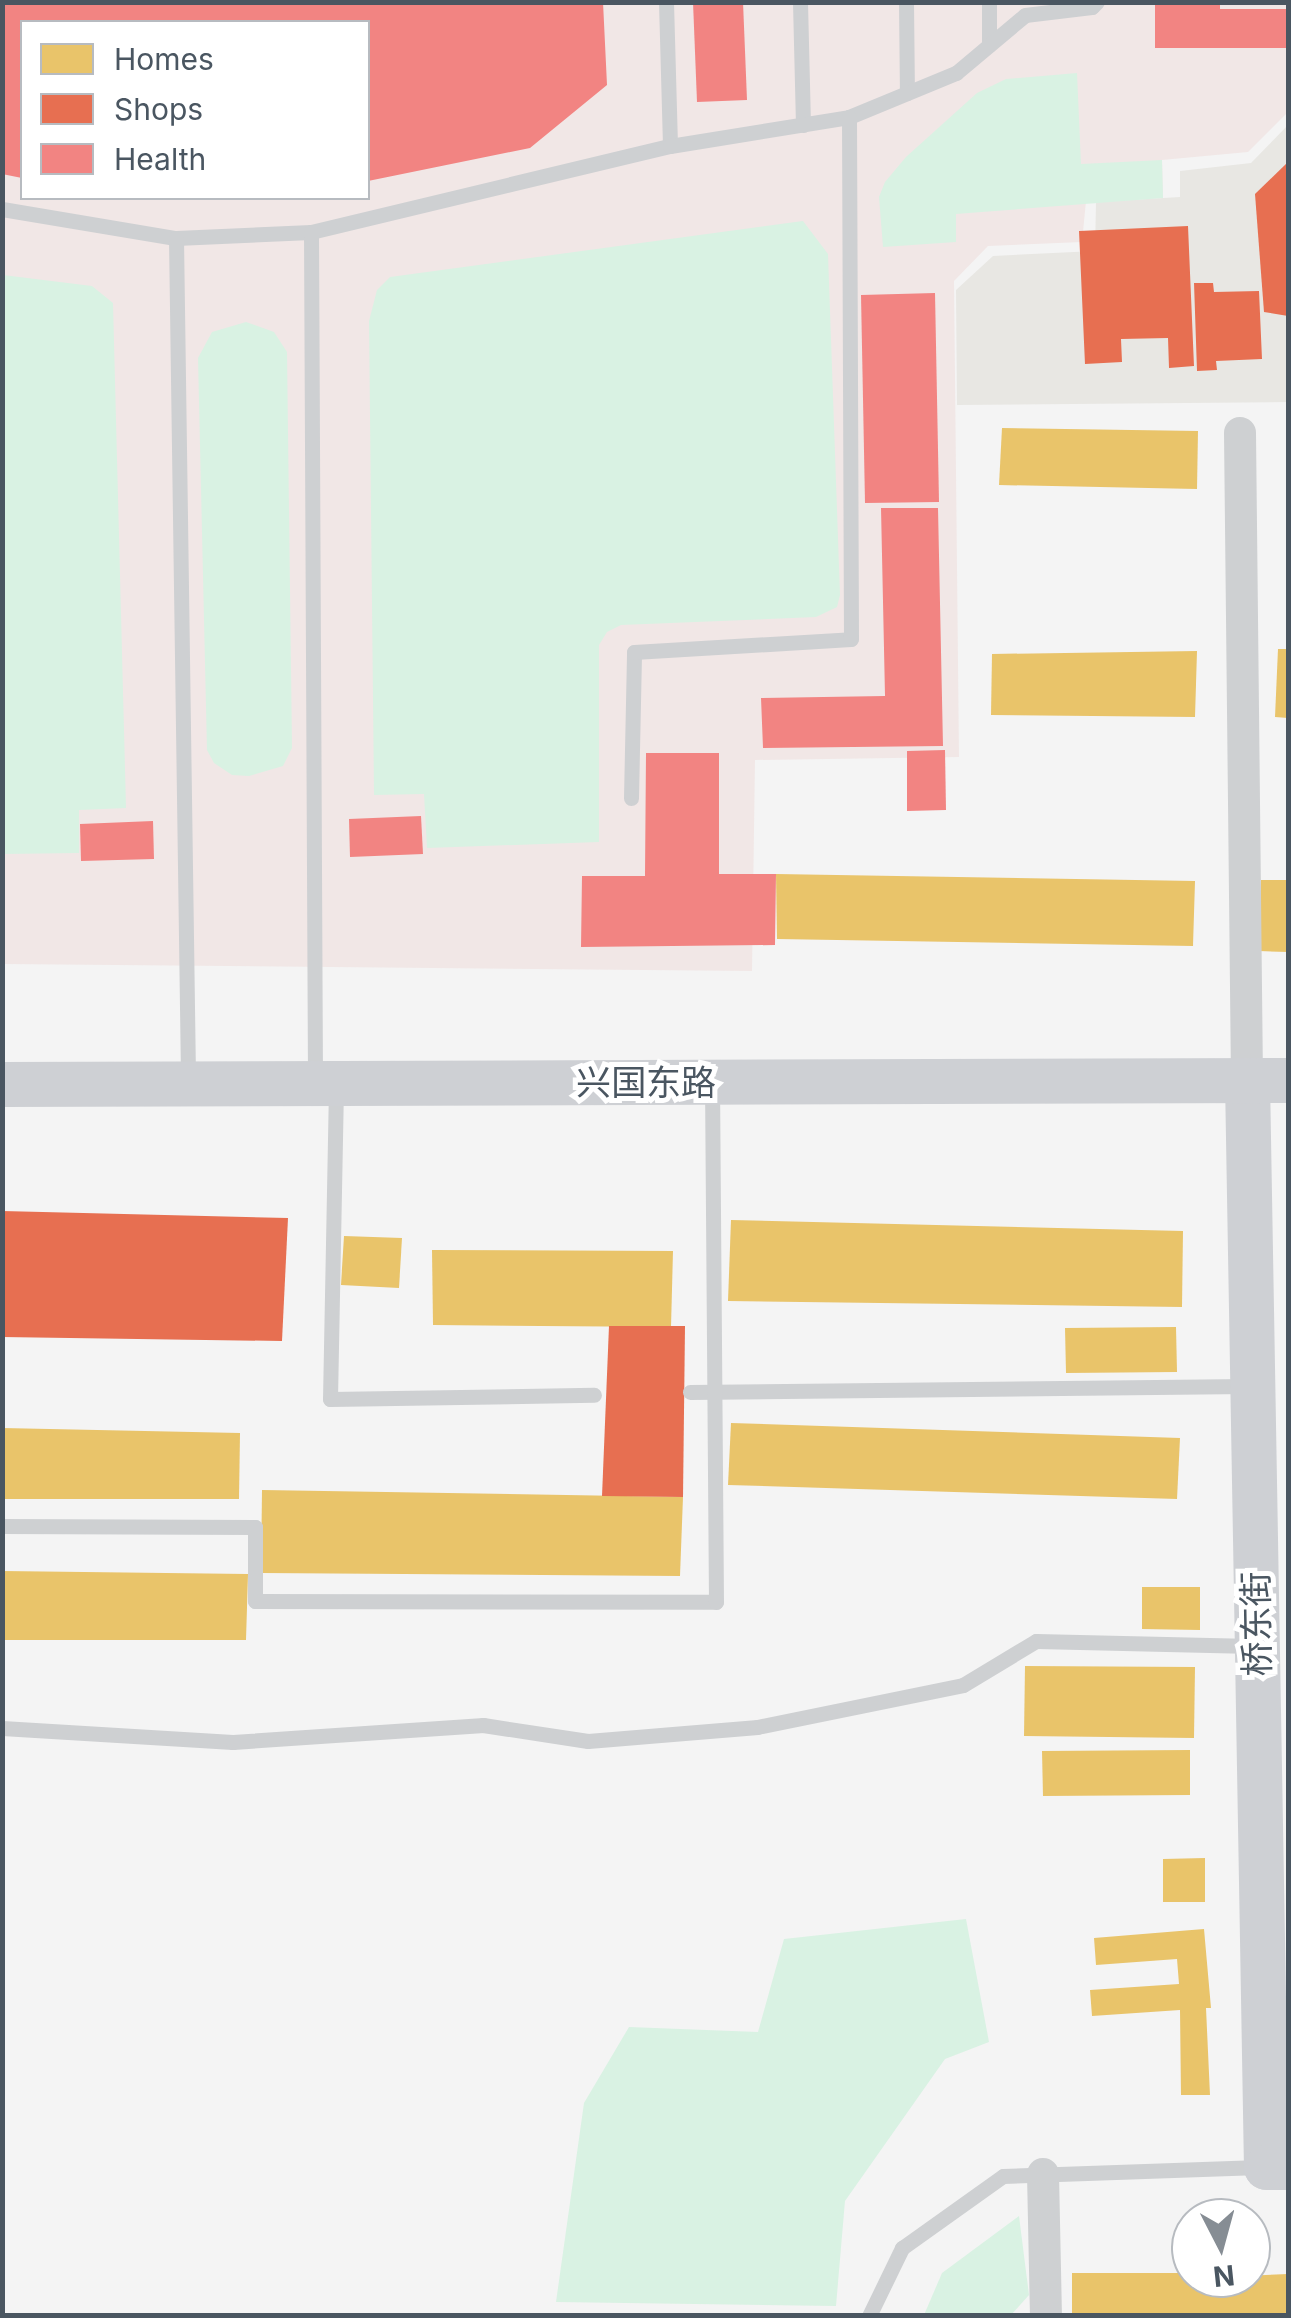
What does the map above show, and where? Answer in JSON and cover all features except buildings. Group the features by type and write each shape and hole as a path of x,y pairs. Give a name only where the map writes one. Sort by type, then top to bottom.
{"main road":[{"name":"兴国东路","path":"2,1084 1268,1080"},
{"name":"桥东街","path":"1268,1080 1252,1386 1257,1646 1277,2167"}],"street":[{"path":"1240,433 1268,1080"},
{"path":"1044,2174 1046,2316"}],"lane":[{"path":"666,2 670,146"},
{"path":"800,2 803,125"},
{"path":"906,2 907,93"},
{"path":"989,2 990,45"},
{"path":"2,209 176,238 310,232 670,146 848,118 956,73 1025,9 1092,8 1097,2"},
{"path":"631,798 634,652 852,639 848,118"},
{"path":"310,232 330,1399 594,1395"},
{"path":"176,238 188,1084"},
{"path":"2,1526 255,1527 256,1600 716,1602 712,1082"},
{"path":"690,1392 1252,1386"},
{"path":"2,1728 234,1742 483,1725 588,1741 757,1727 963,1685 1036,1641 1257,1646"},
{"path":"869,2316 902,2248 1002,2176 1277,2167"}],"shaded area":[{"path":"3,3 1288,3 1288,112 1248,152 1162,160 1163,198 1086,201 1082,242 988,246 954,281 959,757 755,760 752,971 3,964"},
{"path":"1288,125 1288,402 957,405 956,290 993,256 1095,251 1096,202 1180,197 1180,171 1251,163"}],"green space":[{"path":"1077,73 1081,164 1162,160 1163,198 956,214 956,242 883,247 879,197 885,182 906,157 977,93 1006,79"},
{"path":"803,221 828,254 840,595 837,607 816,617 621,625 607,632 599,645 599,842 427,848 424,794 374,795 369,321 377,290 390,277"},
{"path":"3,275 92,286 113,303 126,808 79,810 79,853 3,854"},
{"path":"246,322 274,332 287,352 292,748 283,766 249,776 232,775 214,763 207,750 198,358 212,332"},
{"path":"966,1919 989,2042 945,2059 845,2201 836,2306 556,2302 584,2103 629,2027 758,2032 784,1939"},
{"path":"1019,2216 1029,2295 1011,2315 924,2315 942,2273"}]}
